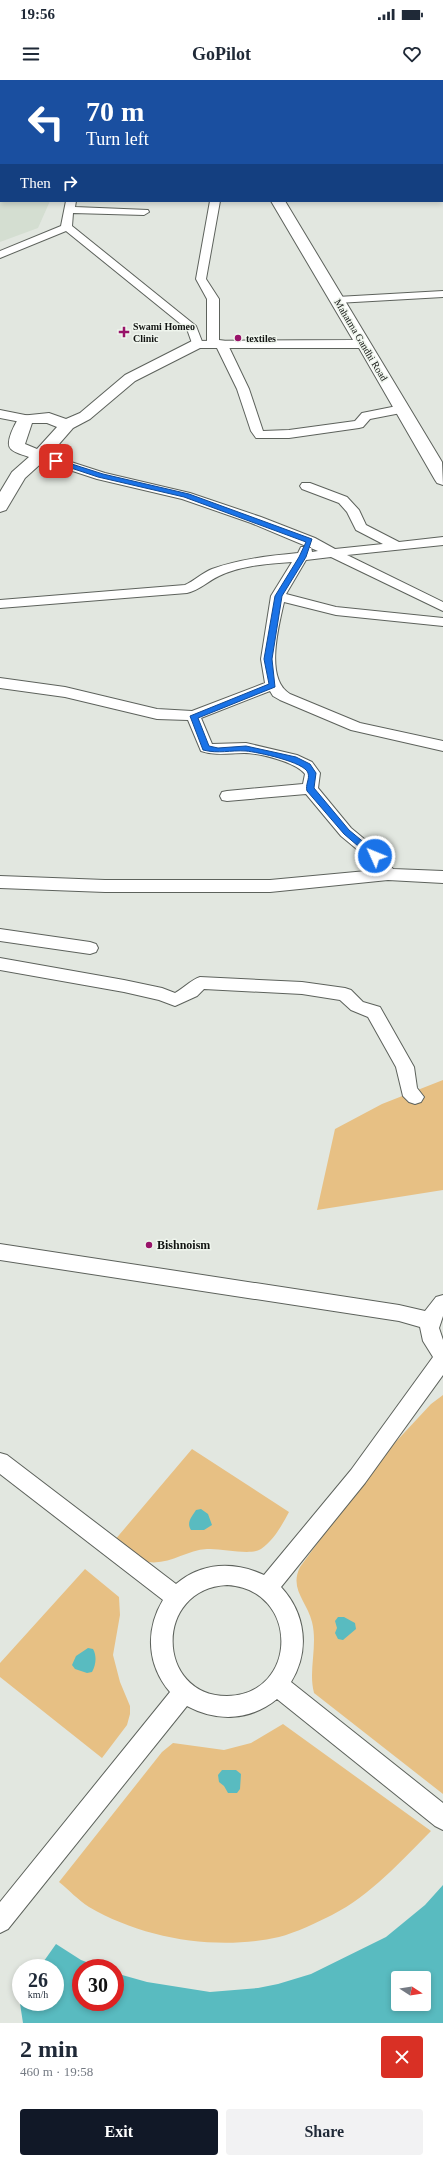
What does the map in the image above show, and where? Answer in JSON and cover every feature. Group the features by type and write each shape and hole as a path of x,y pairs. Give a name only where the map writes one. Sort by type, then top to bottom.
{"street":[{"path":"215,202 201,279 213,299 217,343 243,389 256,431 260,435 289,434 359,424 366,416 402,409"},
{"name":"Mahatma Gandhi Road","path":"279,202 402,409 438,462 443,480"},
{"path":"144,212 70,206 66,222 67,227 192,328 197,344"},
{"path":"0,255 67,227"},
{"path":"337,300 443,294"},
{"path":"0,507 18,475 40,456 67,425 85,416 130,378 197,344 363,344"},
{"path":"0,414 26,419 49,418 67,425"},
{"path":"26,419 17,440 17,446 40,456 101,476 186,496 310,541 443,607"},
{"path":"306,486 343,500 353,510 361,527 397,546"},
{"path":"310,541 278,596 268,659 273,685 278,693 356,727 443,746"},
{"path":"0,604 187,589 199,584 214,573 244,563 443,541"},
{"path":"278,596 357,614 443,622"},
{"path":"0,683 65,692 157,714 193,716 273,685"},
{"path":"193,716 206,748 218,750 246,748 296,760 308,766 312,773 310,789 346,832 375,856 388,874"},
{"path":"227,796 310,789"},
{"path":"0,882 105,886 270,886 388,874 443,877"},
{"path":"0,935 90,948"},
{"path":"0,964 124,986 162,994 175,1000 191,992 200,983 302,988 345,994 357,1006 374,1012 405,1067 409,1091 415,1097"},
{"path":"0,1252 399,1313 430,1321"},
{"path":"443,1303 434,1311 430,1321 431,1337 435,1346 443,1354"},
{"path":"266,1589 311,1536 422,1391 443,1359"},
{"path":"0,1462 177,1598"},
{"path":"220,1576 244,1578 266,1589 284,1608 293,1634 290,1661 276,1684 259,1698 238,1706 215,1706 193,1698 184,1692 168,1671 163,1659 161,1646 164,1620 177,1598 196,1583 220,1576"},
{"path":"276,1684 443,1818"},
{"path":"0,1921 184,1692"}],"shaded area":[{"path":"0,202 50,202 38,228 0,242"},
{"path":"443,1080 443,1190 317,1210 335,1129 382,1104"},
{"path":"443,1395 443,1794 314,1693 312,1676 314,1631 310,1615 298,1589 297,1575 300,1567 377,1462 431,1404"},
{"path":"192,1449 289,1512 274,1537 261,1549 256,1551 243,1552 207,1549 164,1561 144,1561 114,1541"},
{"path":"85,1569 119,1597 120,1615 113,1655 120,1682 130,1706 130,1714 127,1725 102,1758 0,1677 0,1663"},
{"path":"283,1724 431,1831 385,1877 360,1898 332,1915 279,1937 231,1943 206,1942 157,1934 110,1918 89,1907 59,1882 162,1752 173,1743 224,1750 251,1743"}],"water":[{"path":"201,1509 208,1514 212,1525 204,1530 191,1530 189,1525 190,1520 196,1510"},
{"path":"338,1617 344,1617 355,1623 356,1629 343,1640 338,1639 335,1633 337,1628 335,1621"},
{"path":"88,1648 93,1649 96,1660 92,1672 87,1673 75,1669 72,1665 76,1656"},
{"path":"222,1770 236,1770 241,1774 240,1789 237,1793 228,1793 224,1786 219,1782 218,1775"},
{"path":"443,1885 443,2023 23,2023 21,2011 64,2011 64,1959 45,1959 56,1944 79,1959 72,1959 72,2011 124,2011 124,1976 147,1982 210,1992 258,1988 278,1984 311,1974 386,1937 425,1905"}],"place":[{"name":"Swami Homeo Clinic","path":"124,332"},
{"name":"textiles","path":"238,338"},
{"name":"Bishnoism","path":"149,1245"}],"route":[{"path":"56,461 101,476 186,496 256,520 310,541 278,596 271,632 268,659 273,685 193,716 206,748 218,750 246,748 261,753 296,760 308,766 312,773 310,789 346,832 361,842 375,856"}]}
